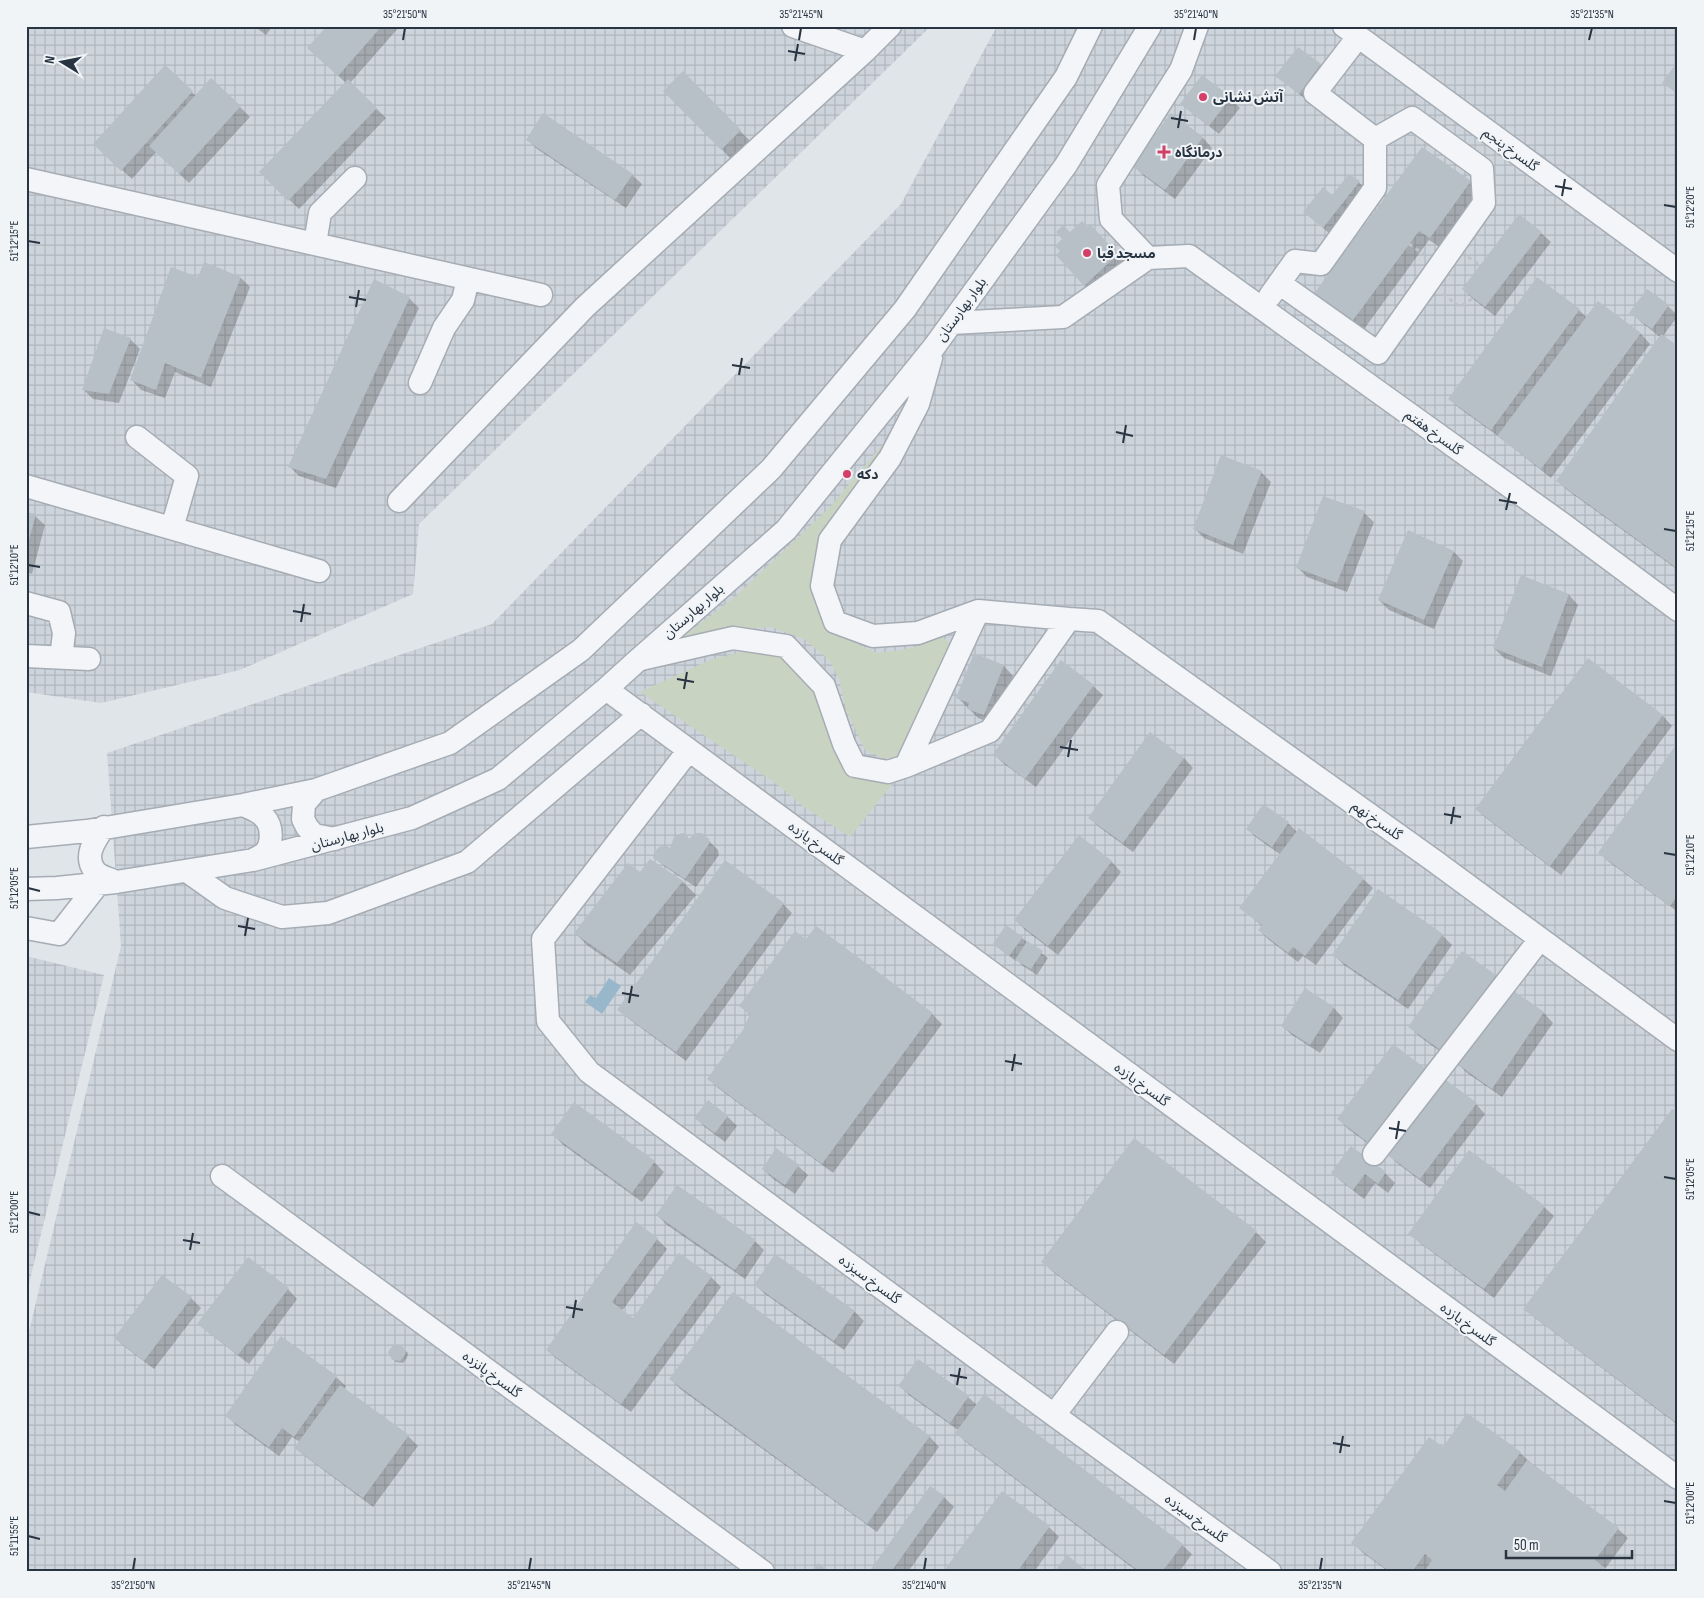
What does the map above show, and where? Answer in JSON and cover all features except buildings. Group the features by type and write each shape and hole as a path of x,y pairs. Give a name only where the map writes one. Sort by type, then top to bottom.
{"street":[{"path":"793,26 865,51"},
{"path":"399,501 585,307 890,26"},
{"path":"26,837 87,831 243,805 316,790 450,743 581,650 771,469 905,309 1066,77 1091,26"},
{"name":"بلوار بهارستان","path":"26,888 57,888 107,883 253,860 412,818 498,779 606,689 786,530 952,323 1066,165 1150,26"},
{"path":"952,323 1064,317 1148,258 1111,219 1108,185 1181,70 1197,26"},
{"path":"1351,32 1315,93 1375,139"},
{"name":"گلسرخ پنجم","path":"1351,32 1678,271"},
{"path":"1279,283 1378,354 1484,203 1482,168 1412,118 1375,139"},
{"path":"1261,308 1294,261 1321,264 1375,188 1375,139"},
{"path":"315,244 320,213 355,178"},
{"path":"26,179 540,295"},
{"name":"گلسرخ هفتم","path":"1148,258 1189,256 1561,523 1678,610"},
{"path":"420,383 444,328 463,300 468,279"},
{"path":"934,347 918,404 890,458 830,540 822,586 835,622 873,636 918,633 978,611"},
{"path":"137,437 187,476 172,528"},
{"path":"26,486 319,571"},
{"path":"26,603 59,612 64,633 61,658"},
{"path":"906,766 978,611"},
{"name":"گلسرخ نهم","path":"978,611 1098,621 1425,854 1678,1040"},
{"path":"638,660 733,638 786,646 824,686 844,744 855,766 888,772 990,731 1069,619"},
{"path":"26,656 89,659"},
{"name":"گلسرخ یازده","path":"606,689 1678,1478"},
{"path":"187,871 225,898 282,917 328,913 467,862 641,714"},
{"name":"گلسرخ سیزده","path":"689,750 543,939 548,1020 589,1072 1270,1572"},
{"path":"316,790 304,804 303,819 314,835 335,839"},
{"path":"243,805 256,810 265,817 271,828 270,841 264,854 253,860"},
{"path":"26,928 59,934 107,883 96,872 89,858 92,843 104,828"},
{"path":"1374,1154 1540,939"},
{"name":"گلسرخ پانزده","path":"222,1176 763,1572"},
{"path":"1054,1415 1117,1332"}],"path":[{"path":"1428,283 1460,307 1473,298"}],"shaded area":[{"path":"26,26 931,26 419,524 413,594 240,670 101,703 26,692"},
{"path":"997,26 1678,26 1678,1572 26,1572 26,1344 121,946 107,753 492,624 901,204"},
{"path":"26,956 104,975 26,1296"}],"green space":[{"path":"895,430 823,538 838,635 877,653 919,646 932,639 943,637 950,644 900,756 884,759 865,750 846,710 839,679 829,660 804,639 771,627 745,629 675,643 736,596 829,508"},
{"path":"744,651 777,654 798,668 881,782 894,782 850,837 804,807 778,785 640,692 710,660"}],"water":[{"path":"609,978 621,986 602,1014 585,1002 590,995 596,998"}],"place":[{"name":"آتش نشانی","path":"1203,97"},
{"name":"درمانگاه","path":"1164,152"},
{"name":"مسجد قبا","path":"1087,253"},
{"name":"دکه","path":"847,474"}]}
